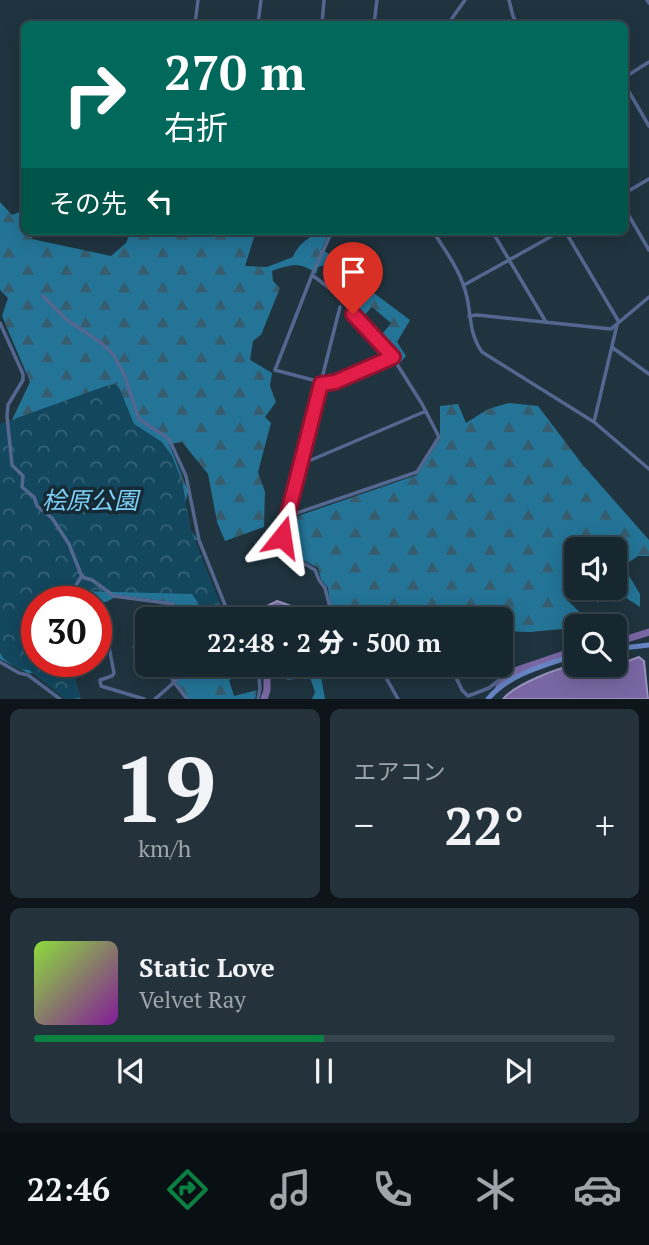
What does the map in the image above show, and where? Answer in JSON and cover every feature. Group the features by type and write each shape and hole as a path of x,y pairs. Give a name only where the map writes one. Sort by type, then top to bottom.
{"main road":[{"path":"627,648 649,645"},
{"path":"490,698 513,679 564,660"}],"street":[{"path":"195,21 198,0"},
{"path":"258,21 261,0"},
{"path":"321,21 324,0"},
{"path":"374,21 377,0"},
{"path":"450,21 465,0"},
{"path":"509,0 516,21"},
{"path":"628,74 649,62"},
{"path":"628,90 649,126"},
{"path":"628,191 649,180"},
{"path":"628,214 649,250"},
{"path":"330,235 275,370 321,384 335,382 393,357"},
{"path":"435,235 464,285 474,341 482,352 594,422 649,469"},
{"path":"494,235 546,322"},
{"path":"464,285 556,235"},
{"path":"565,235 618,324 594,422"},
{"path":"288,516 417,472 439,439 426,411 393,357 336,293 312,275"},
{"path":"43,296 67,320 106,347 124,374 139,419 169,439 186,476 200,540 226,607"},
{"path":"469,316 611,329 649,297"},
{"path":"330,607 315,570 288,554 282,536 340,307"},
{"path":"0,323 23,374 23,380 8,405 7,429 13,456 12,465 23,476 23,488 34,497 37,506 52,518 69,544 82,576 114,596 173,604 173,607"},
{"path":"613,348 649,374"},
{"path":"302,460 311,460 426,411"},
{"path":"76,586 82,576"},
{"path":"0,662 28,675 60,699"},
{"path":"456,677 468,698 489,688 507,674 513,679"},
{"path":"109,677 100,680 101,686 144,699"},
{"path":"171,677 187,699"},
{"path":"155,699 179,677"},
{"path":"258,699 259,677"},
{"path":"386,677 398,699"}],"green space":[{"path":"0,202 12,215 21,211 21,235 32,235 32,239 111,256 126,243 129,235 255,235 245,266 267,267 293,257 299,247 313,236 328,235 321,250 353,264 351,276 410,320 397,342 406,356 399,364 379,338 391,323 372,307 361,319 339,293 343,275 333,263 318,267 316,274 305,267 295,265 272,271 273,281 280,288 261,335 253,341 250,360 272,373 270,386 276,402 265,417 271,423 258,472 265,492 264,527 225,541 217,522 208,474 182,442 169,444 188,491 182,519 197,539 188,546 195,577 206,607 183,607 163,601 119,595 112,599 112,586 21,586 21,670 0,659 0,427 11,422 30,382 2,316 8,298 0,290"},
{"name":"桧原公園","path":"117,382 134,424 162,442 172,456 182,481 191,530 221,607 201,607 192,594 112,592 112,586 21,586 21,669 4,659 0,653 0,424"},
{"path":"509,403 538,406 582,464 649,540 649,556 638,556 627,563 627,537 564,537 564,600 582,614 564,614 564,629 513,631 513,607 332,607 328,588 321,579 318,568 292,554 285,539 292,518 417,475 440,439 440,406 458,404 466,423 488,409"},
{"path":"627,573 640,594 640,607 627,598"},
{"name":"桧原公園","path":"38,677 75,677 81,699 65,699"},
{"path":"238,677 229,680 234,696 257,690 255,699 186,699 174,678"},
{"path":"287,677 310,677 287,680"},
{"path":"310,677 321,677 325,699 312,699 315,692"}],"shaded area":[{"path":"277,601 294,607 265,607"},
{"path":"639,657 644,661 648,699 503,699 526,683 564,667 564,677 627,677 628,661"}],"waterway":[{"path":"627,639 649,632"},
{"path":"499,687 517,670 564,654"},
{"path":"264,699 267,677"}],"route":[{"path":"282,537 321,384 335,382 393,357 353,314"}]}
